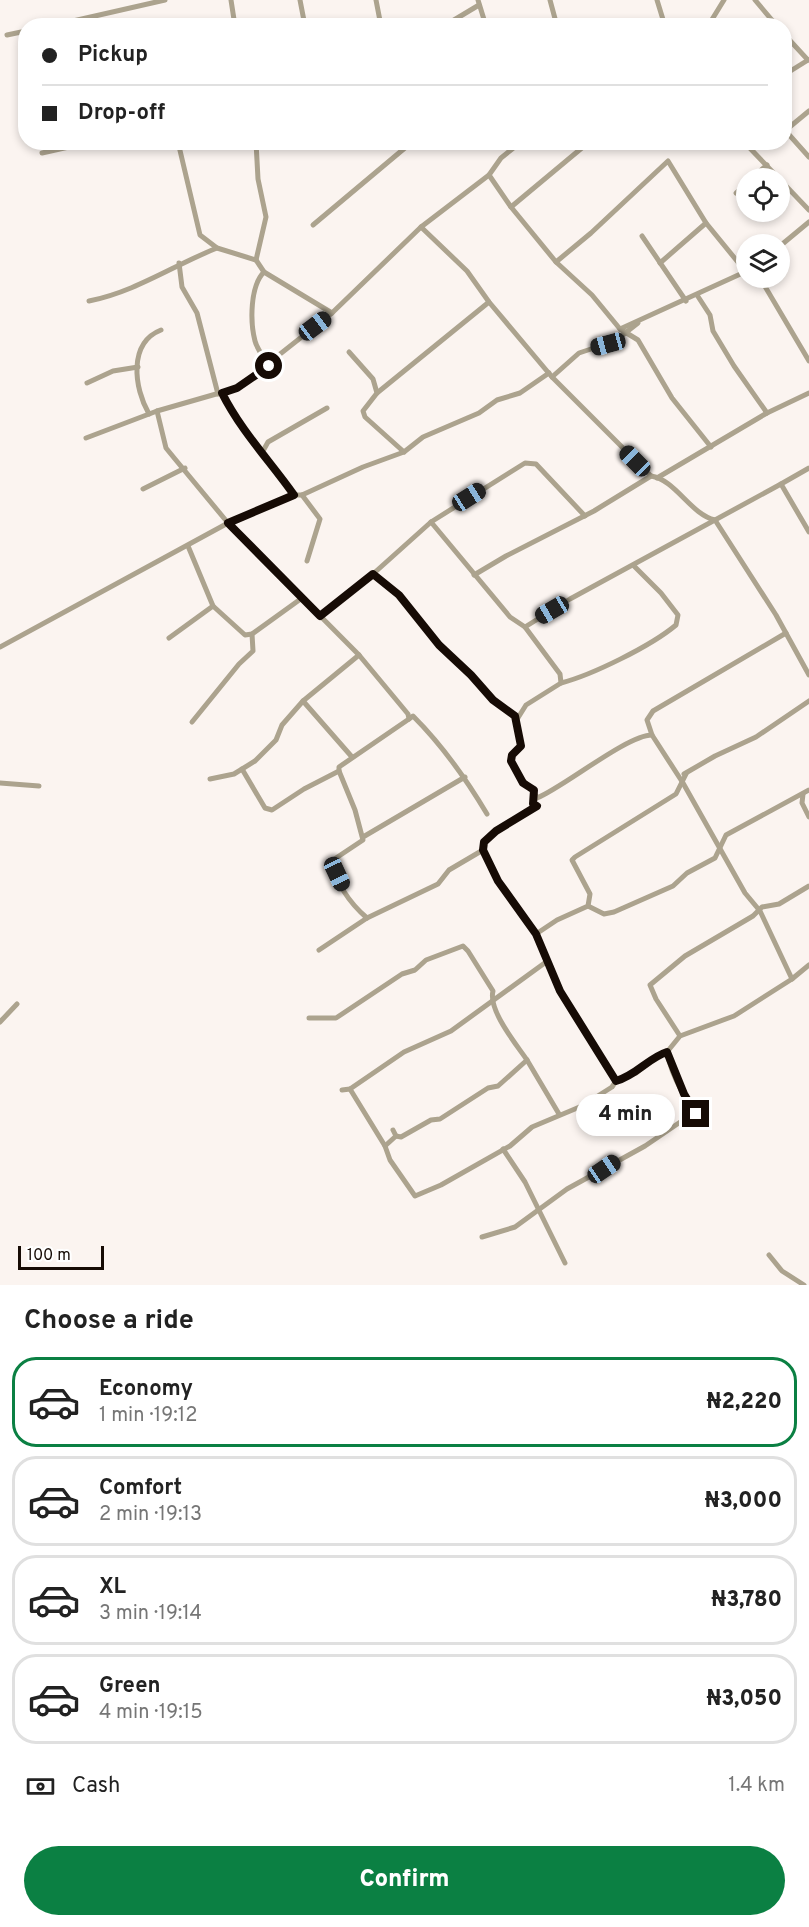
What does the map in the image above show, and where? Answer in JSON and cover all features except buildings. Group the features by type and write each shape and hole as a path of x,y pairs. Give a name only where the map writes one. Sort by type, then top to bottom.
{"street":[{"path":"86,18 165,0"},
{"path":"231,0 234,18"},
{"path":"300,0 303,18"},
{"path":"376,0 379,18"},
{"path":"550,0 555,18"},
{"path":"657,0 663,18"},
{"path":"713,18 724,0"},
{"path":"755,0 770,18"},
{"path":"455,18 478,2 483,18"},
{"path":"7,35 18,33"},
{"path":"792,43 808,60 792,70"},
{"path":"792,124 809,111"},
{"path":"792,138 809,157"},
{"path":"42,153 55,150"},
{"path":"180,150 200,236 217,248 256,261 264,272 332,313"},
{"path":"256,150 258,179 266,217 256,261"},
{"path":"313,225 403,150"},
{"path":"86,438 157,411 237,388 269,366 332,313 421,227 489,175 501,158 511,150"},
{"path":"511,207 579,150"},
{"path":"752,150 809,210"},
{"path":"556,262 668,160 706,223 736,259"},
{"path":"764,168 767,165"},
{"path":"489,175 511,207 556,262 592,295 620,329 638,340 672,398 711,447"},
{"path":"790,238 809,222"},
{"path":"660,263 706,223"},
{"path":"421,227 467,271 489,302 550,375 654,477 705,516 715,520 786,633 809,675"},
{"path":"804,228 809,235"},
{"path":"642,236 686,301"},
{"path":"89,301 139,285 179,263 217,248"},
{"path":"179,263 182,287 197,313 220,393 242,428 263,451 294,495"},
{"path":"264,272 255,284 253,314 255,341 269,366"},
{"path":"620,329 686,301 736,276"},
{"path":"766,288 809,361"},
{"path":"697,295 710,315 713,331 767,413"},
{"path":"404,452 365,417 363,411 377,393 489,302"},
{"path":"0,647 228,523 404,452 423,437 479,413 497,400 520,393 550,375 579,353 615,341 640,322"},
{"path":"149,414 140,392 138,368 140,348 149,335 161,330"},
{"path":"349,352 373,379 377,393"},
{"path":"87,383 113,371 138,368"},
{"path":"474,576 506,556 711,447 767,413 809,393"},
{"path":"263,451 268,442 327,408"},
{"path":"157,411 166,448 185,468 228,523 359,655 378,681 405,709 409,719"},
{"path":"320,616 373,574 431,522 516,468 530,462 536,464 585,516"},
{"path":"143,489 185,468"},
{"path":"525,627 570,599 634,566 809,468"},
{"path":"781,484 809,532"},
{"path":"302,495 320,519 307,561"},
{"path":"431,522 510,617 525,627 560,675 561,683"},
{"path":"188,546 213,606 239,632 252,634 302,598"},
{"path":"516,721 526,705 561,683 580,678 609,664 676,625 678,615 661,593 634,566"},
{"path":"373,574 399,595 439,645 471,675 493,700 515,716 521,746 512,755 511,761 523,783 534,790 537,798 644,736 652,735"},
{"path":"169,638 213,606"},
{"path":"786,633 653,711 647,720 652,735 759,910 792,979"},
{"path":"192,722 239,664 254,651 252,634"},
{"path":"210,779 234,774 255,761 276,740 282,725 303,701 359,655"},
{"path":"303,701 352,757"},
{"path":"677,775 686,774 715,756 756,737 809,701"},
{"path":"242,769 265,808 270,810 339,771 339,768 352,757 413,716 444,748 487,814"},
{"path":"339,771 356,810 363,842 339,855 335,864 337,874 349,897 367,918"},
{"path":"588,906 590,894 572,860 581,852 676,794 686,774"},
{"path":"363,837 465,777"},
{"path":"0,783 39,786"},
{"path":"534,790 533,804 537,806 496,831 484,842 483,850 498,881 536,934 560,991 616,1081"},
{"path":"588,906 604,914 615,912 673,886 687,873 715,858 721,850 721,842 726,835 807,791"},
{"path":"807,791 801,801 809,817"},
{"path":"320,950 367,918 402,899 434,887 449,870 483,850"},
{"path":"680,1036 656,999 650,985 685,956 759,910 779,904 809,886"},
{"path":"536,934 557,920 588,906"},
{"path":"309,1018 336,1018 402,974 415,970 426,960 463,946 493,991 492,1001 496,1013 559,1114"},
{"path":"342,1090 350,1089 404,1052 451,1031 546,962"},
{"path":"350,1089 385,1146 390,1160 415,1196 441,1185 502,1149 532,1127 588,1102 612,1087 616,1081 636,1073 655,1057 667,1052 680,1036 734,1017 792,979 809,965"},
{"path":"0,1022 17,1004"},
{"path":"667,1052 684,1094 695,1112 707,1124"},
{"path":"385,1146 394,1133 401,1137 415,1131 488,1088 498,1086 527,1060"},
{"path":"482,1237 515,1227 567,1189 645,1146 695,1112"},
{"path":"502,1149 525,1182 538,1212 559,1246 565,1263"},
{"path":"769,1255 782,1271 803,1285"}],"route":[{"path":"269,366 237,388 222,393 247,435 263,451 294,495 228,523 320,616 373,574 399,595 439,645 471,675 493,700 515,716 521,746 518,752 512,755 511,761 523,783 534,790 533,804 537,806 496,831 484,842 483,850 498,881 536,934 560,991 568,1000 616,1081 638,1072 655,1057 667,1052 679,1084 696,1114"}]}
